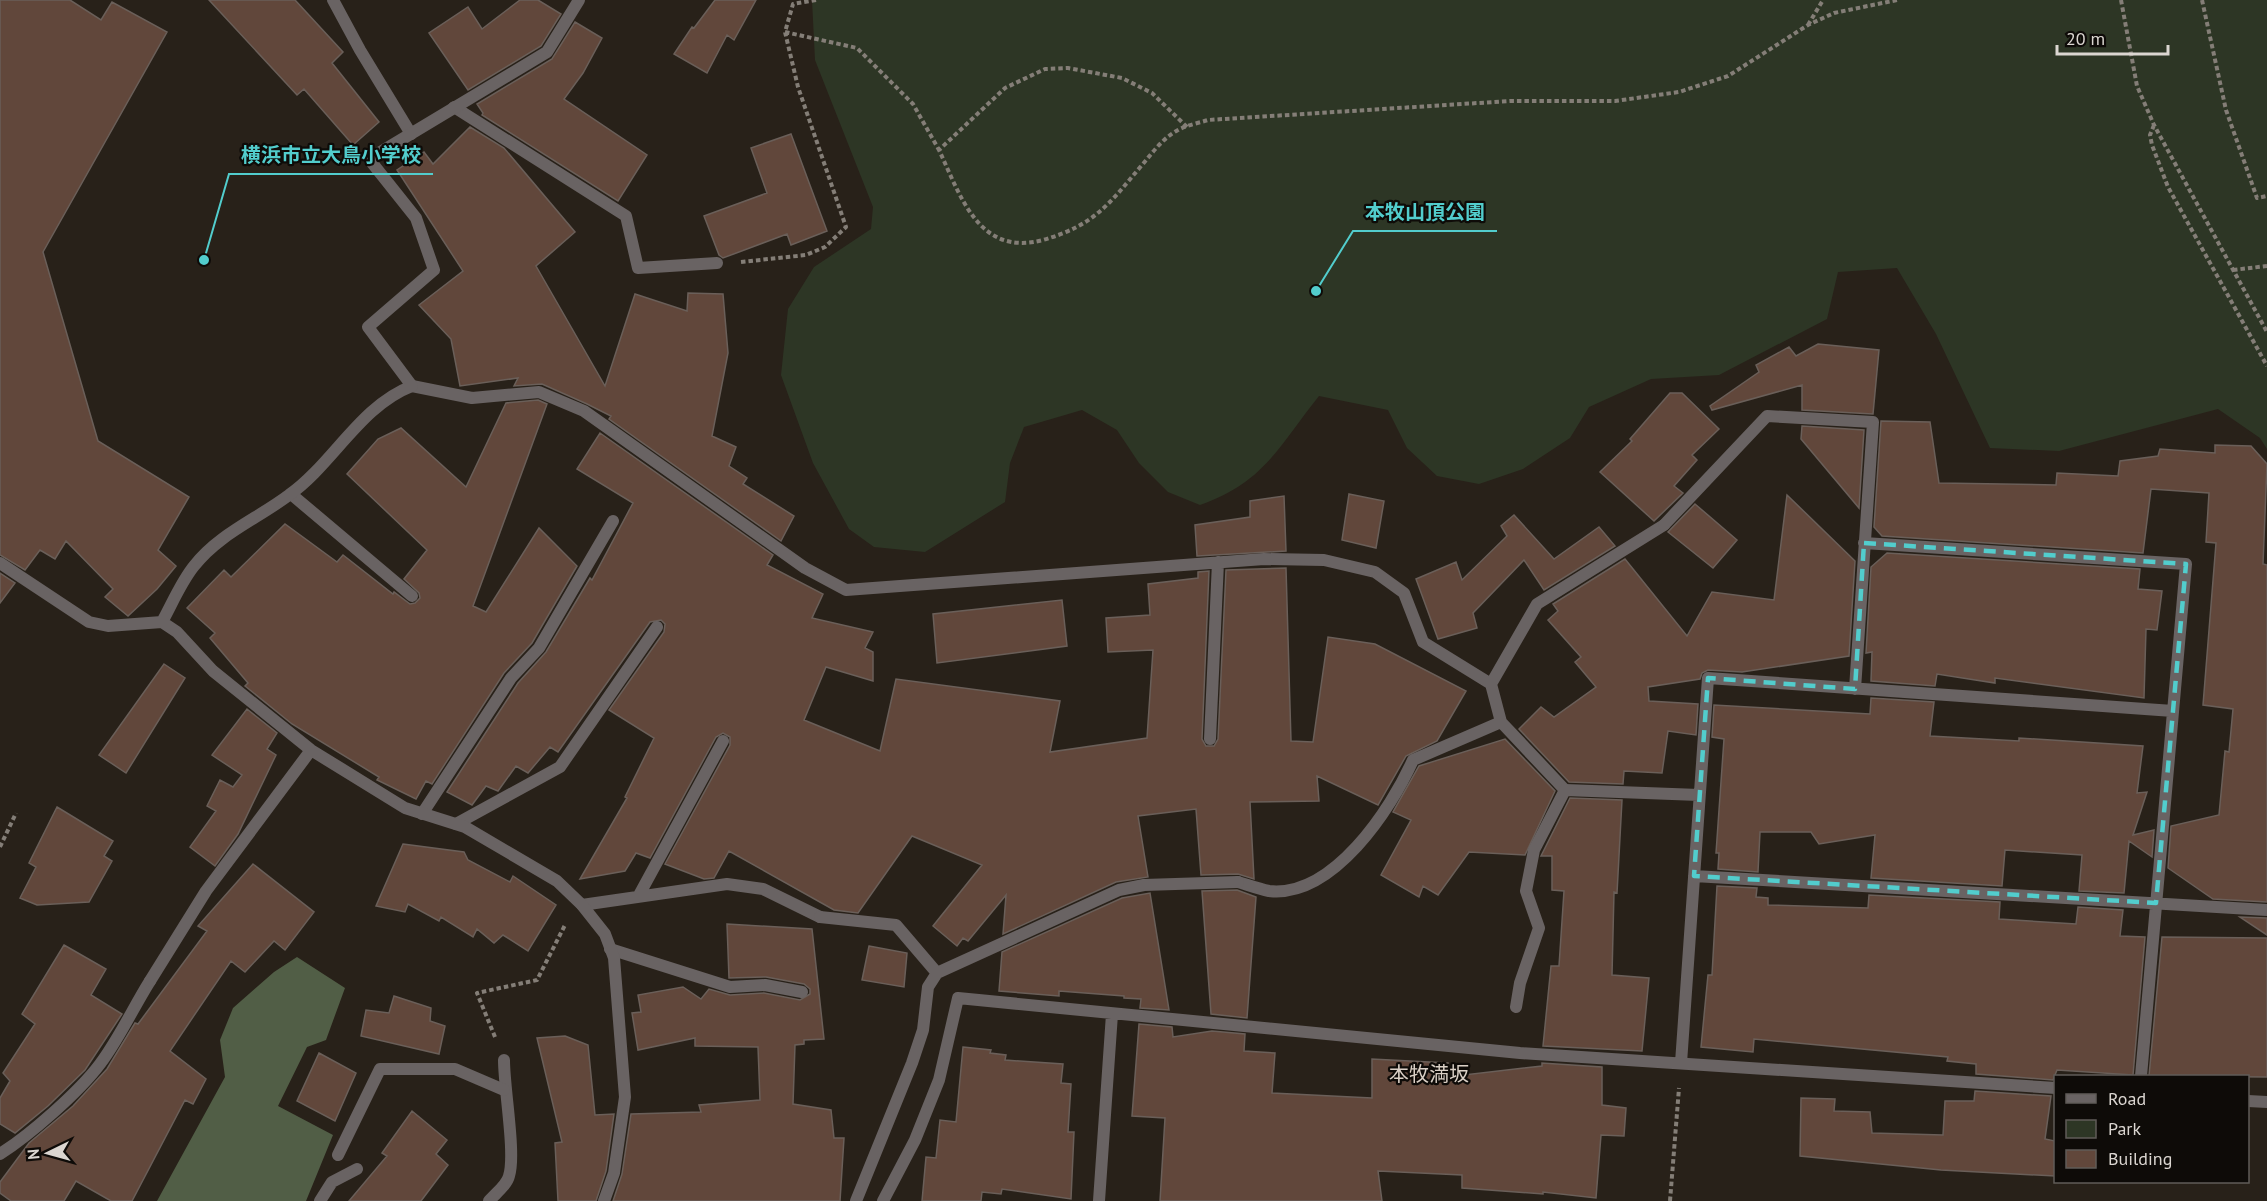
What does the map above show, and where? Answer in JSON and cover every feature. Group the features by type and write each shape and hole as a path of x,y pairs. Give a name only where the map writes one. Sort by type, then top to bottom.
{"street":[{"path":"333,0 411,134"},
{"path":"412,386 368,327 434,270 416,218 369,159 547,52 579,0"},
{"path":"454,107 626,216 638,268 717,263"},
{"path":"162,622 192,567 219,540 291,494 378,406 396,392 412,386 472,398 539,392 584,411 805,568 846,591 1264,559 1324,560 1376,572 1404,593 1423,642 1491,684 1502,722 1565,790 1700,795"},
{"path":"1491,684 1537,604 1664,525 1767,416 1873,422 1854,688"},
{"path":"291,494 412,596"},
{"path":"422,814 511,678 539,648 613,521"},
{"path":"1864,543 2186,564 2141,1075"},
{"path":"1210,739 1218,562"},
{"path":"0,563 89,622 108,626 162,622 177,632 213,671 311,750 405,808 456,824 557,881 580,903 605,934 614,957 624,1097 614,1173 604,1201"},
{"path":"456,824 560,767 657,627"},
{"path":"1681,1063 1708,678 2173,711"},
{"path":"855,1201 912,1063 923,1030 927,987 937,973 1119,890 1144,885 1238,882 1271,891 1309,885 1331,872 1398,793 1413,760 1502,722"},
{"path":"638,897 723,741"},
{"path":"0,1154 84,1084 101,1063 206,891 311,750"},
{"path":"1516,1007 1520,983 1539,928 1526,891 1534,850 1565,790"},
{"path":"1694,876 2267,910"},
{"path":"580,903 727,884 763,889 820,917 896,925 937,973"},
{"path":"610,949 730,987 765,985 802,992"},
{"path":"883,1201 915,1140 939,1080 958,999 1112,1014 1521,1047 1681,1063 2054,1088"},
{"path":"1099,1201 1112,1014"},
{"path":"489,1201 509,1179 512,1162 504,1090 504,1060"},
{"path":"338,1155 380,1069 455,1069 504,1090"},
{"path":"2249,1101 2267,1102"},
{"path":"320,1201 332,1182 357,1169"}],"path":[{"path":"717,263 806,255 825,247 846,226 798,87 785,32 793,4 816,0"},
{"path":"1808,25 1823,0"},
{"path":"785,32 857,48 914,104 969,211 995,238 1010,243 1034,242 1085,224 1107,207 1160,144 1178,130 1208,120 1510,101 1615,101 1679,92 1728,76 1808,25 1834,13 1897,0"},
{"path":"2121,0 2137,86 2154,125 2267,332"},
{"path":"2202,0 2226,110 2257,198 2267,196"},
{"path":"939,150 1005,88 1045,69 1068,68 1122,78 1152,93 1187,127"},
{"path":"2154,125 2150,135 2152,145 2168,187 2267,366"},
{"path":"2233,270 2267,266"},
{"path":"0,847 16,813"},
{"path":"504,1060 477,993 537,980 580,903"},
{"path":"1670,1201 1681,1063"}],"highlighted area":[{"path":"1864,543 2186,564 2156,903 1694,876 1708,678 1855,689"}],"green space":[{"path":"812,0 2267,0 2267,449 2260,438 2218,409 2059,451 1990,448 1936,334 1897,268 1838,272 1827,319 1719,375 1651,379 1589,407 1570,438 1523,469 1479,484 1437,476 1407,448 1388,410 1319,396 1281,447 1255,474 1240,486 1200,505 1168,492 1139,463 1117,430 1082,410 1024,427 1010,463 1005,502 925,552 874,547 849,529 813,463 781,375 788,309 814,267 871,229 873,207 815,60"},
{"path":"297,957 345,988 326,1040 307,1047 278,1106 333,1135 306,1201 157,1201 225,1077 220,1040 233,1008 274,972"}],"building":[{"path":"0,0 70,0 101,20 112,2 167,32 43,252 98,441 189,497 158,550 176,566 157,589 128,616 105,597 113,589 66,541 55,559 40,550 25,570 0,555"},
{"path":"209,0 295,0 343,52 332,63 379,122 353,145 304,89 297,95"},
{"path":"520,0 538,0 561,14 541,46 468,90 429,33 468,7 482,29"},
{"path":"715,0 756,0 734,40 727,35 707,73 674,54 692,27 694,28"},
{"path":"575,22 602,38 583,73 564,99 647,155 618,201 482,115 477,104 552,59"},
{"path":"470,127 504,148 575,232 536,266 605,386 635,294 687,311 688,293 723,294 728,353 712,436 736,447 729,466 747,478 743,484 794,516 781,541 609,419 611,416 587,404 542,384 514,386 518,378 460,386 451,339 419,305 463,271 397,170 424,152 433,164"},
{"path":"791,134 827,231 791,245 787,234 723,258 719,255 704,216 767,193 751,148"},
{"path":"1818,344 1879,350 1873,414 1802,410 1802,385 1712,410 1710,406 1759,372 1756,365 1789,347 1796,356"},
{"path":"1670,393 1682,393 1719,429 1692,455 1697,460 1674,486 1683,493 1654,521 1600,472 1632,441 1630,439"},
{"path":"538,400 547,404 473,606 486,612 539,528 577,566 532,643 504,673 432,784 426,781 416,799 377,780 379,777 292,724 245,686 248,683 210,638 215,633 187,608 224,570 231,577 285,524 337,562 343,555 393,594 394,592 410,604 415,603 420,598 419,593 404,579 427,550 347,474 378,439 401,428 466,487 506,403"},
{"path":"1881,421 1930,422 1939,483 2056,485 2057,473 2118,476 2120,461 2158,456 2160,449 2215,453 2215,445 2251,446 2267,464 2263,564 2267,565 2267,902 2213,899 2168,868 2171,826 2219,815 2225,751 2229,752 2233,709 2203,705 2216,543 2206,542 2209,493 2151,489 2143,553 1882,536 1874,527"},
{"path":"1802,426 1864,430 1859,508 1801,439"},
{"path":"600,433 773,555 767,565 823,594 812,618 873,632 865,648 873,652 873,681 826,667 804,720 880,751 896,679 1060,701 1050,752 1147,738 1153,650 1108,652 1106,618 1150,615 1148,584 1198,578 1198,572 1209,571 1202,739 1206,746 1214,746 1218,739 1226,570 1286,568 1291,741 1313,742 1328,637 1375,644 1466,691 1437,741 1406,756 1378,805 1317,776 1319,801 1250,802 1254,879 1238,874 1201,875 1196,809 1138,816 1148,877 1116,882 1003,934 1006,895 968,941 963,938 957,946 933,926 982,865 912,836 858,913 834,910 729,851 714,878 704,879 665,864 730,745 730,737 723,733 716,737 650,858 636,853 625,871 580,879 627,798 625,797 654,738 609,710 664,632 665,624 661,620 650,622 558,752 550,747 528,773 516,766 498,791 486,786 472,805 447,792 518,683 546,652 590,578 592,580 633,503 577,469"},
{"path":"1349,494 1384,501 1376,548 1342,540"},
{"path":"1787,495 1855,561 1849,656 1742,672 1708,670 1702,673 1700,679 1648,687 1649,701 1698,704 1696,735 1668,731 1662,773 1624,771 1623,784 1569,782 1519,729 1541,707 1554,717 1596,687 1575,662 1581,657 1548,620 1558,611 1553,604 1625,559 1687,636 1712,592 1774,600"},
{"path":"1284,496 1286,551 1197,556 1195,525 1250,517 1250,501"},
{"path":"1695,504 1737,540 1713,568 1668,532"},
{"path":"1514,515 1554,559 1599,527 1615,546 1544,590 1524,560 1473,613 1477,628 1438,639 1416,579 1456,562 1462,580 1507,536 1501,526"},
{"path":"1887,553 2140,569 2138,589 2162,591 2157,630 2146,629 2144,698 1995,678 1995,683 1937,674 1935,686 1871,681 1872,652 1866,653 1871,567"},
{"path":"0,573 15,583 0,603"},
{"path":"1062,600 1067,646 937,663 933,614"},
{"path":"164,664 185,678 126,773 99,755"},
{"path":"1871,698 1934,702 1930,736 2019,741 2019,738 2143,746 2137,793 2147,792 2133,835 2154,830 2152,857 2129,841 2124,893 2079,891 2082,855 2005,850 2002,886 1871,878 1875,835 1819,844 1811,832 1760,832 1758,872 1718,869 1719,853 1716,853 1724,739 1712,737 1714,705 1870,714"},
{"path":"247,709 277,733 267,749 276,755 238,834 215,866 190,847 216,811 207,806 220,780 233,787 242,775 212,755"},
{"path":"1505,739 1555,791 1525,855 1469,852 1438,895 1423,886 1419,897 1381,875 1411,820 1393,812 1419,766"},
{"path":"1570,798 1622,800 1617,893 1614,892 1612,975 1649,978 1642,1051 1543,1046 1551,966 1559,966 1564,891 1552,890 1552,856 1541,856"},
{"path":"57,807 113,841 104,856 112,861 89,902 37,905 20,898 36,867 29,863"},
{"path":"403,844 464,852 468,860 510,882 513,876 556,905 528,951 503,935 494,943 477,929 473,937 441,917 439,921 408,904 405,912 376,906"},
{"path":"253,864 314,912 285,950 274,941 245,972 231,961 170,1051 206,1079 193,1104 185,1100 132,1201 111,1201 76,1181 64,1201 11,1201 0,1193 0,1182 29,1143 73,1106 107,1069 135,1023 138,1024 207,931 198,926"},
{"path":"1717,886 1757,888 1756,897 1768,898 1768,905 1868,908 1869,895 2000,902 1999,919 2076,924 2078,907 2123,910 2120,936 2145,937 2133,1075 2057,1070 2053,1080 1976,1074 1976,1064 1947,1061 1948,1057 1754,1039 1753,1052 1701,1047 1708,975 1712,975"},
{"path":"1237,890 1256,897 1247,1018 1211,1014 1202,891"},
{"path":"1150,893 1169,1010 1140,1008 1141,999 1124,998 1124,996 1059,991 1059,996 999,991 1002,952 1122,898"},
{"path":"2240,917 2267,918 2267,935"},
{"path":"727,924 812,929 824,1039 804,1040 804,1044 795,1045 793,1104 831,1110 834,1138 844,1138 840,1201 613,1201 622,1174 631,1114 701,1112 699,1105 760,1100 758,1047 695,1046 695,1038 638,1050 632,1013 641,1012 638,995 683,987 701,999 709,989 730,995 764,993 800,1000 810,994 810,989 804,984 766,977 729,978"},
{"path":"2162,937 2267,938 2267,1077 2149,1075"},
{"path":"64,945 106,969 91,995 122,1014 85,1070 48,1106 15,1133 0,1124 0,1098 10,1081 3,1073 35,1024 22,1014"},
{"path":"869,946 907,953 904,987 862,980"},
{"path":"394,996 431,1008 430,1021 445,1026 439,1054 361,1036 366,1010 389,1013"},
{"path":"1139,1024 1172,1027 1173,1037 1212,1031 1245,1034 1244,1051 1275,1053 1272,1093 1372,1098 1372,1059 1448,1063 1447,1077 1542,1066 1542,1063 1602,1067 1602,1105 1626,1108 1624,1136 1601,1135 1596,1198 1543,1192 1543,1194 1462,1188 1462,1175 1378,1171 1382,1201 1160,1201 1165,1118 1132,1116"},
{"path":"565,1036 588,1045 595,1115 614,1114 606,1171 596,1201 558,1201 555,1143 562,1142 537,1038"},
{"path":"963,1047 991,1050 990,1053 1006,1055 1005,1060 1063,1064 1061,1083 1071,1084 1068,1132 1074,1132 1071,1199 1002,1189 1001,1194 982,1192 981,1201 922,1201 926,1157 936,1158 940,1120 956,1122"},
{"path":"319,1053 356,1073 335,1121 297,1101"},
{"path":"1975,1091 2051,1096 2045,1139 2054,1141 2054,1176 1941,1170 1800,1156 1801,1098 1835,1099 1834,1111 1870,1112 1872,1133 1943,1135 1945,1101 1974,1101"},
{"path":"412,1111 447,1140 436,1154 448,1165 421,1201 349,1201 387,1156 382,1153"}],"place":[{"name":"横浜市立大鳥小学校","path":"204,260"},
{"name":"本牧山頂公園","path":"1316,291"}],"district":[{"name":"本牧満坂","path":"1429,1074"}]}
